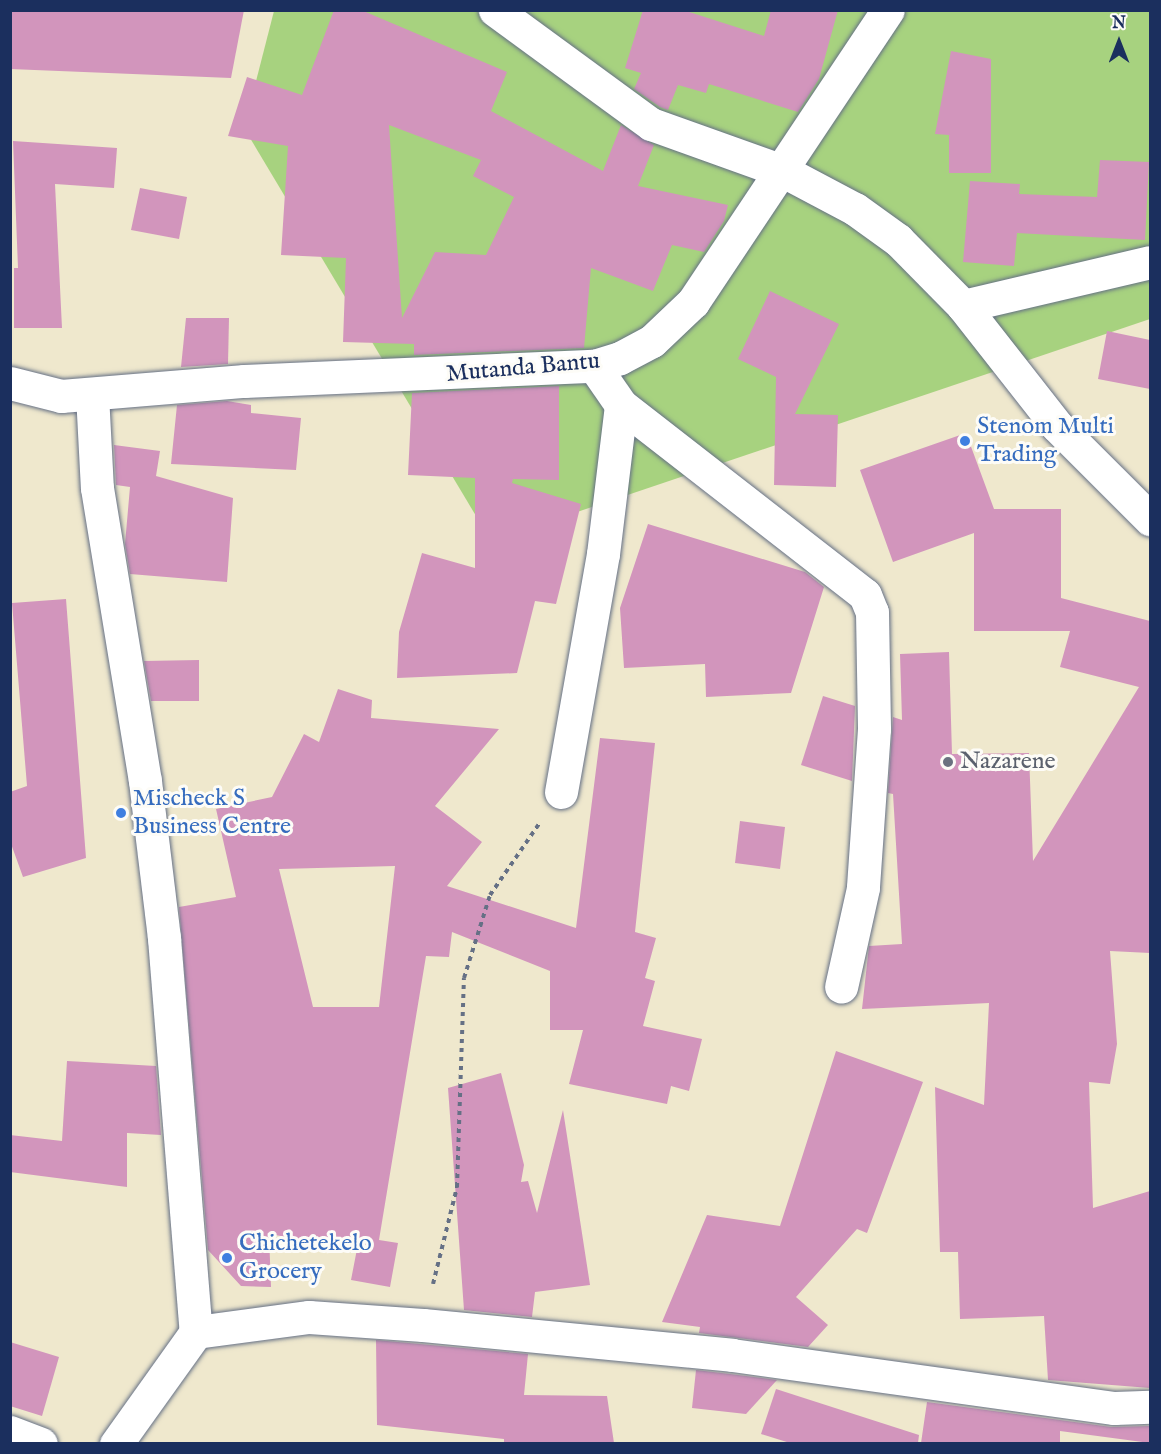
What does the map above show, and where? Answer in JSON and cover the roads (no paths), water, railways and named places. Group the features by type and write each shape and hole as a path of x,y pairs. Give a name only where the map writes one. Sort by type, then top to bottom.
{"street":[{"path":"495,10 651,124 785,172 855,209 898,240 963,306 1057,426 1150,519"},
{"name":"Mutanda Bantu","path":"10,383 61,396 244,381 594,366 652,341 693,302 785,172 888,10"},
{"path":"963,306 1150,262"},
{"path":"594,366 621,405 846,575 865,595 872,612 874,729 863,888 841,987"},
{"path":"92,394 97,488 145,781 164,938 196,1332 116,1443"},
{"path":"561,792 603,554 621,405"},
{"path":"196,1332 309,1317 423,1325 732,1355 1114,1408 1150,1407"},
{"path":"10,1432 41,1443"}],"place":[{"name":"Stenom Multi Trading","path":"965,441"},
{"name":"Nazarene","path":"948,762"},
{"name":"Mischeck S Business Centre","path":"121,813"},
{"name":"Chichetekelo Grocery","path":"227,1258"}]}
